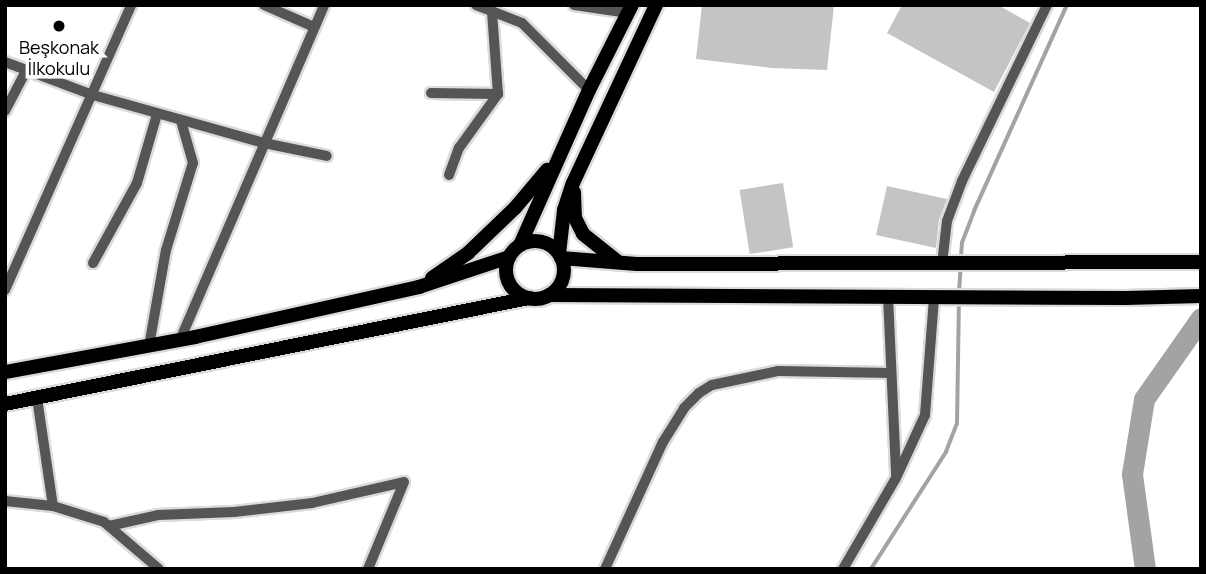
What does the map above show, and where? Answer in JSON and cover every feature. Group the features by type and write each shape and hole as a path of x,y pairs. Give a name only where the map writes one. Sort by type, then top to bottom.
{"main road":[{"path":"549,295 561,281 564,272 560,256 564,211 573,183 656,5"},
{"path":"5,372 180,340 419,287 509,257 520,245 589,90 630,9"},
{"path":"419,287 468,253 515,208 558,159"},
{"path":"573,183 575,218 579,226 597,247 618,262"},
{"path":"520,245 528,242 545,243 560,256 637,264 1201,262"},
{"path":"509,257 506,274 509,282 514,289 529,298"},
{"path":"5,404 549,295 1126,298 1201,296"}],"street":[{"path":"5,290 131,5"},
{"path":"264,5 314,27"},
{"path":"180,340 324,5"},
{"path":"475,5 522,23 589,90"},
{"path":"574,5 630,9"},
{"path":"942,264 947,221 962,181 1047,5"},
{"path":"449,175 459,148 498,94 492,12"},
{"path":"5,62 93,95 157,114 264,143 327,156"},
{"path":"5,111 27,69"},
{"path":"431,93 498,94"},
{"path":"93,263 136,183 157,114"},
{"path":"149,346 166,250 193,163 181,121"},
{"path":"888,296 896,478"},
{"path":"843,569 896,478 925,415 934,297"},
{"path":"605,569 663,443 684,408 705,389 778,371 891,373"},
{"path":"37,398 54,506"},
{"path":"109,526 158,515 234,512 312,503 404,482 368,569"},
{"path":"5,501 54,506 109,526 159,569"}],"building":[{"path":"702,5 834,5 827,70 772,68 696,59"},
{"path":"902,5 998,5 1030,23 994,92 887,33"},
{"path":"783,183 793,247 750,254 740,190"},
{"path":"887,186 947,199 939,220 936,248 876,235"}],"waterway":[{"path":"961,257 962,243 974,211 1067,5"},
{"path":"959,292 961,265"},
{"path":"871,569 946,452 957,424 959,300"},
{"path":"1145,569 1132,474 1144,399 1201,318"}],"place":[{"name":"Beşkonak İlkokulu","path":"59,26"}]}
